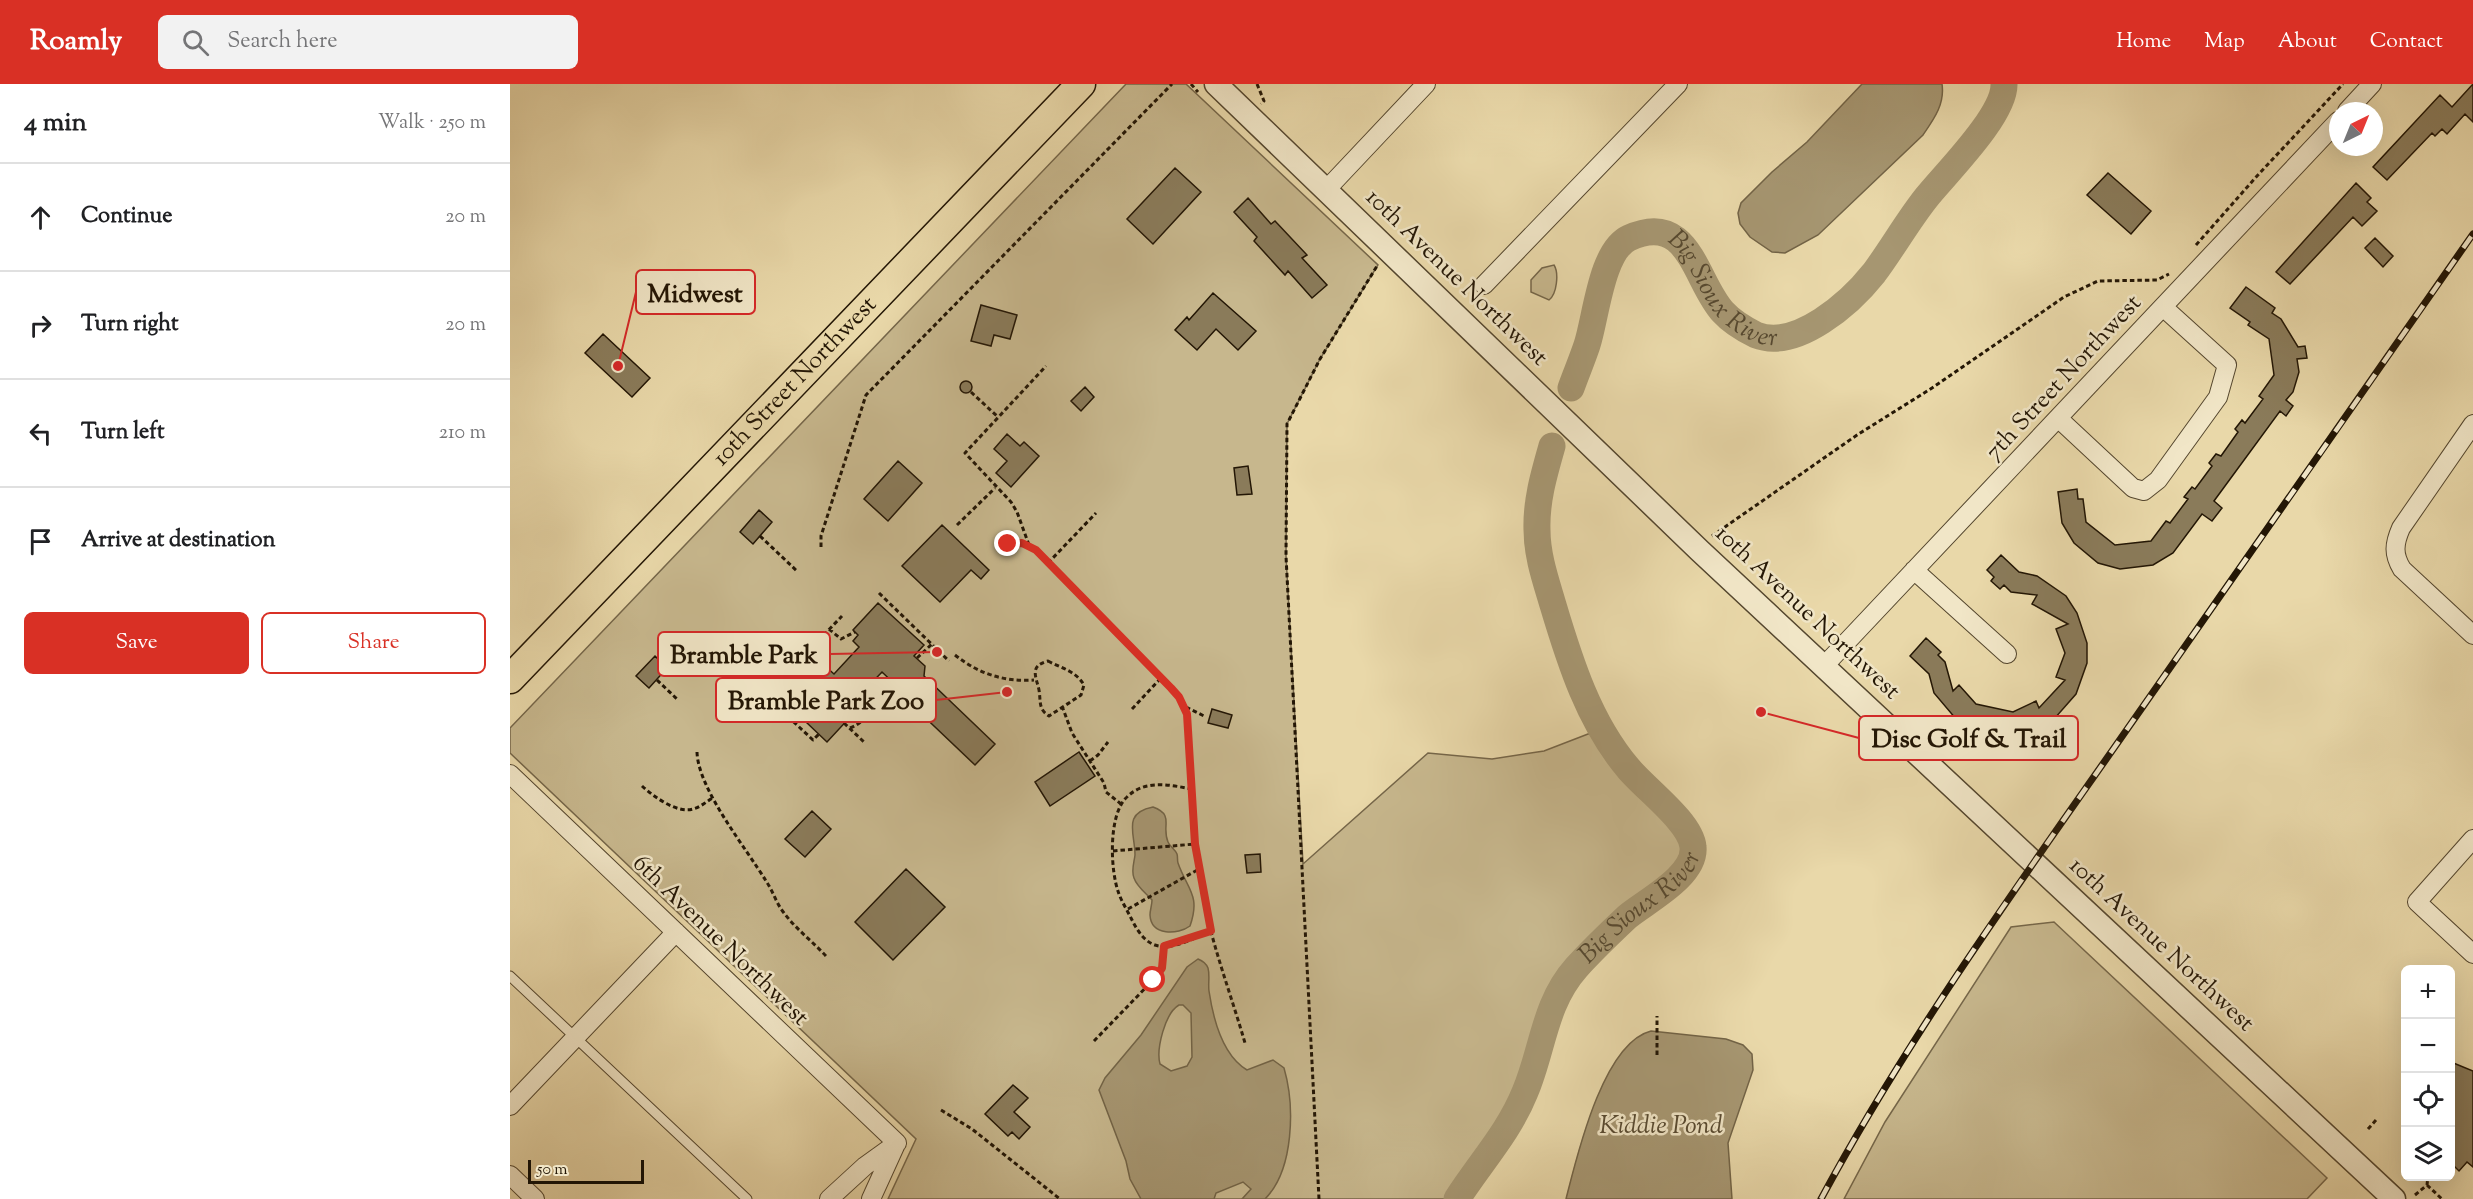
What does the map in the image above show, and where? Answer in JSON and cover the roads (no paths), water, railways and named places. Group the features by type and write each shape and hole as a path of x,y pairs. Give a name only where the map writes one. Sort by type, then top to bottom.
{"main road":[{"name":"10th Street Northwest","path":"510,679 1081,84"}],"street":[{"name":"10th Avenue Northwest","path":"1216,84 1823,667 2404,1197"},
{"path":"1326,190 1426,84"},
{"path":"1484,285 1678,84"},
{"path":"2355,102 2372,84"},
{"name":"7th Street Northwest","path":"1823,667 2329,131"},
{"path":"2059,419 2133,488 2144,490 2158,480 2218,397 2227,365 2163,307"},
{"path":"2473,424 2404,522 2394,548 2396,559 2402,569 2473,635"},
{"path":"1914,570 2007,654"},
{"name":"6th Avenue Northwest","path":"510,774 897,1143"},
{"path":"2473,839 2417,902 2473,954"},
{"path":"510,1106 676,932"},
{"path":"829,1199 865,1166 897,1143"},
{"path":"871,1199 897,1143"},
{"path":"510,1175 535,1199"}],"lane":[{"path":"510,976 747,1199"}],"water":[{"path":"1862,84 1942,84 1942,98 1935,117 1923,135 1818,235 1785,253 1772,252 1750,237 1740,224 1738,213 1741,203 1807,142"},
{"path":"1153,807 1160,810 1166,817 1168,842 1177,854 1178,863 1192,893 1194,907 1190,926 1179,931 1166,932 1155,927 1150,915 1152,900 1137,884 1133,875 1135,855 1132,825 1137,814"},
{"path":"1198,959 1207,966 1209,991 1216,1024 1225,1046 1238,1063 1247,1070 1273,1060 1284,1068 1290,1100 1290,1137 1282,1172 1275,1187 1265,1199 1242,1199 1251,1189 1243,1182 1216,1193 1214,1199 1141,1199 1130,1179 1126,1161 1099,1090 1105,1078 1141,1035 1187,967","holes":["1179,1005 1183,1005 1191,1013 1192,1057 1187,1066 1171,1071 1160,1064 1159,1050 1170,1015"]},
{"name":"Kiddie Pond","path":"1651,1031 1726,1039 1743,1045 1752,1054 1753,1070 1728,1143 1732,1199 1566,1199 1585,1130 1606,1078 1619,1056 1634,1040"}],"waterway":[{"name":"Big Sioux River","path":"1571,388 1587,345 1606,270 1612,256 1629,238 1649,232 1665,234 1678,241 1688,253 1713,299 1723,312 1752,333 1772,338 1788,336 1805,330 1837,310 1874,273 1919,207 1985,127 2002,97 2004,84"},
{"name":"Big Sioux River","path":"1457,1199 1503,1134 1518,1107 1531,1076 1551,1012 1565,982 1588,955 1627,917 1678,878 1692,858 1693,847 1684,827 1628,768 1602,731 1582,691 1566,648 1545,578 1537,540 1539,498 1552,446"}],"railway":[{"path":"1821,1199 1888,1083 1961,969 2473,234"}],"place":[{"name":"Midwest","path":"618,366"},
{"name":"Bramble Park","path":"937,652"},
{"name":"Bramble Park Zoo","path":"1007,692"},
{"name":"Disc Golf & Trail","path":"1761,712"}]}
